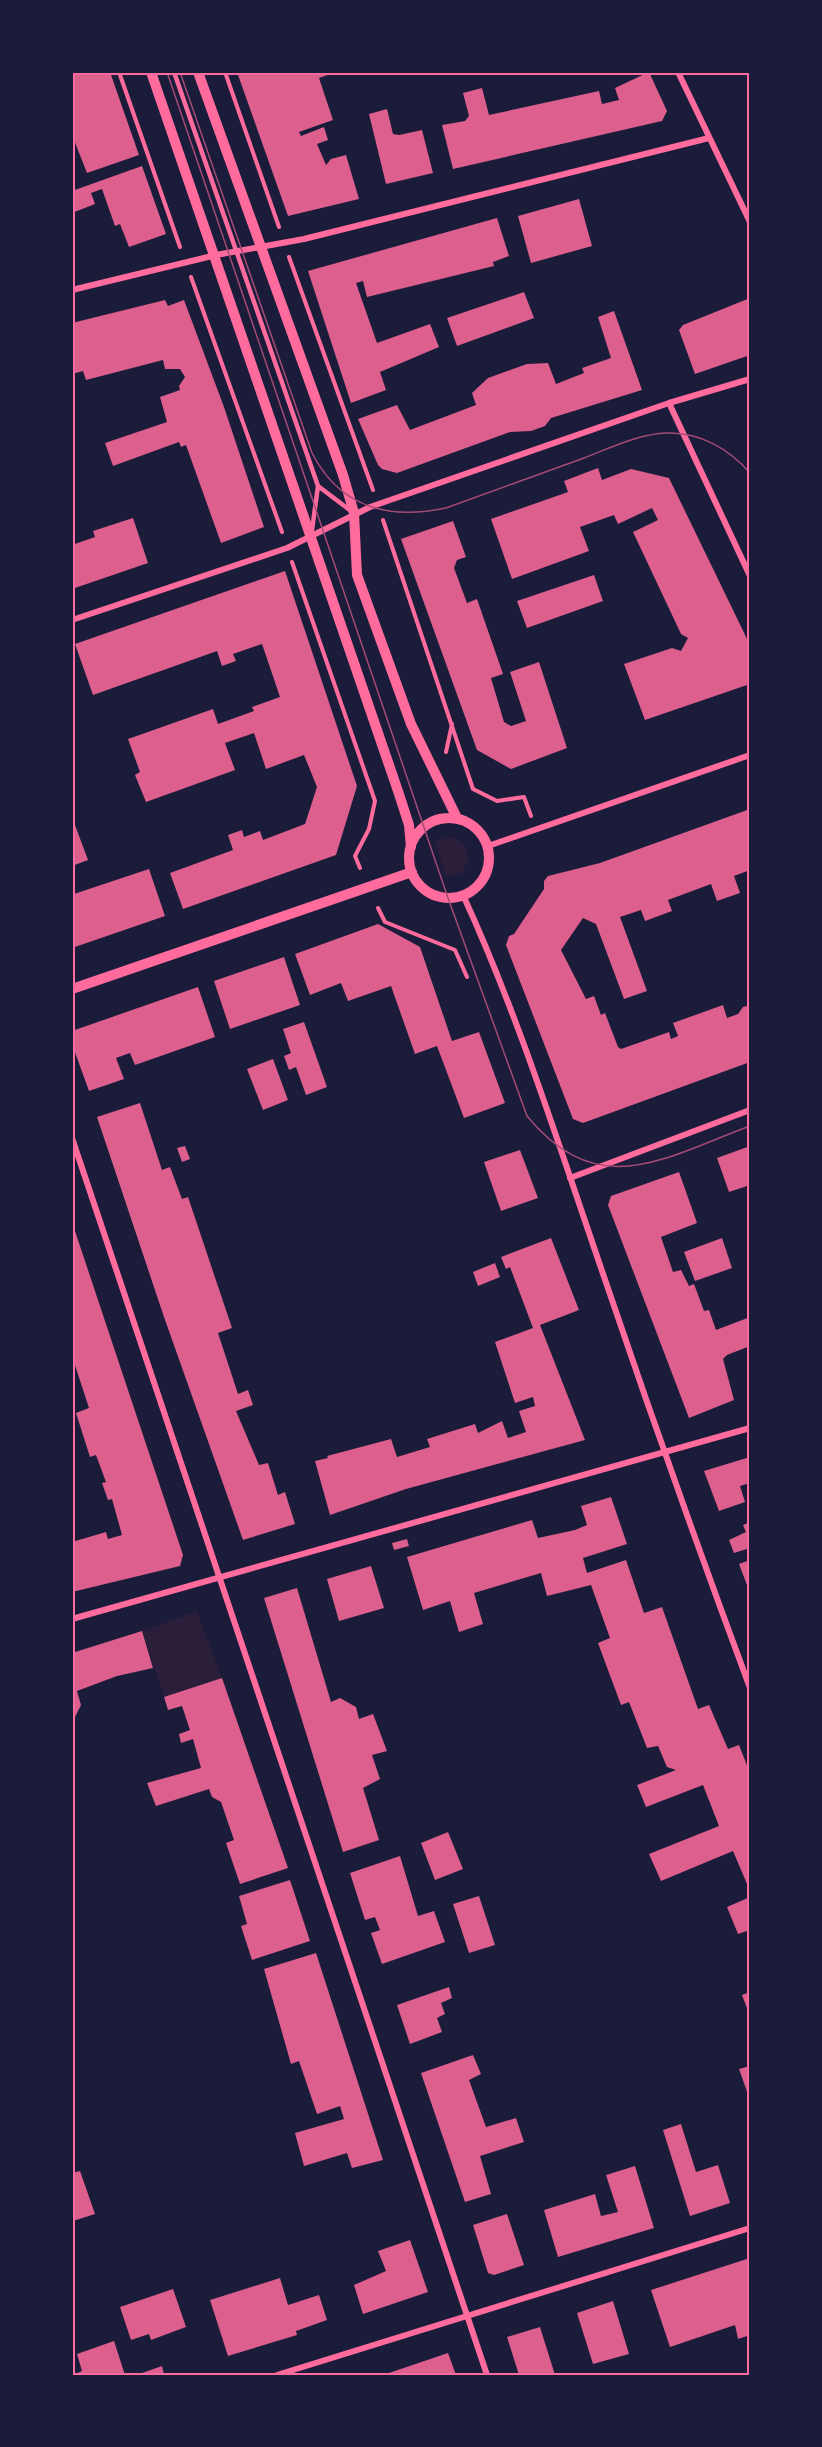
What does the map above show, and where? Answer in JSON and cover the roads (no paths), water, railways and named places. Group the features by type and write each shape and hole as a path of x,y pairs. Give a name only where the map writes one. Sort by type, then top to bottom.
{"street":[{"path":"151,72 216,255 227,297 399,794 409,825 411,872 425,890 447,898 474,890 488,870 488,846 476,828 457,818 431,822 418,832 411,847"},
{"path":"198,72 343,475 354,513 357,575 411,724 440,779 457,818"},
{"path":"678,72 750,222"},
{"path":"72,290 185,262 284,242 709,138"},
{"path":"72,620 287,548 311,538 354,513 378,504 669,403 750,379"},
{"path":"669,403 750,576"},
{"path":"488,846 750,755"},
{"path":"72,989 411,872"},
{"path":"463,895 483,940 570,1178 663,1451 750,1688"},
{"path":"570,1178 750,1110"},
{"path":"72,1138 487,2375"},
{"path":"72,1618 750,1428"},
{"path":"276,2375 750,2228"}],"lane":[{"path":"174,72 318,486 311,538"},
{"path":"318,486 354,513"}],"tram line":[{"path":"167,72 448,898 527,1116 554,1143 580,1159 606,1166 633,1166 660,1160 750,1126"},
{"path":"180,72 312,453 323,472 352,498 368,506 386,510 405,512 446,508 624,442 667,433 691,435 713,444 733,456 750,473"}]}
